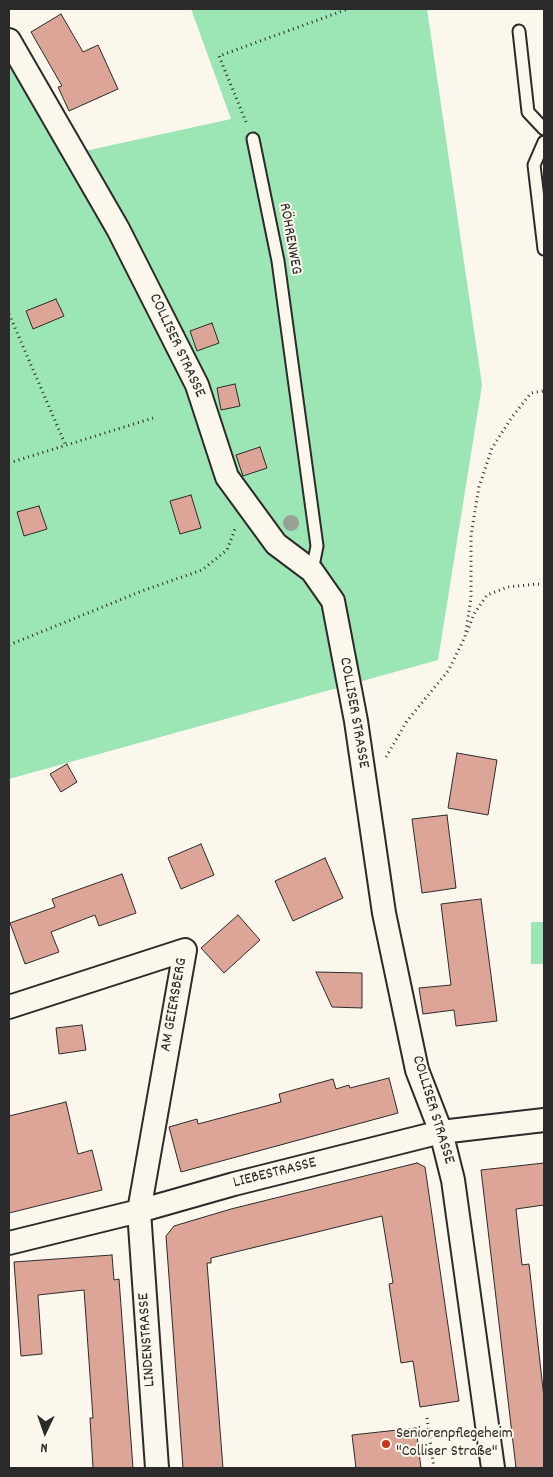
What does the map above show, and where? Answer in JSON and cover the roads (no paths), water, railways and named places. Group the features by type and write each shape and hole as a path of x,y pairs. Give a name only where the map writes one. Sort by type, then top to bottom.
{"street":[{"name":"COLLISER STRASSE","path":"9,40 118,228 197,385 226,477 276,544 312,571 333,601 356,721 384,913 417,1070 441,1132 453,1180 492,1468"},
{"name":"AM GEIERSBERG","path":"9,1007 185,950 139,1211"},
{"name":"LIEBESTRASSE","path":"9,1243 441,1132 544,1120"},
{"name":"LINDENSTRASSE","path":"139,1211 157,1468"}],"lane":[{"path":"519,31 528,112 544,129"},
{"name":"RÖHRENWEG","path":"253,139 281,280 317,546 312,571"},
{"path":"544,142 534,165 544,249"}],"place":[{"name":"Seniorenpflegeheim \"Colliser Straße\"","path":"386,1444"}]}
